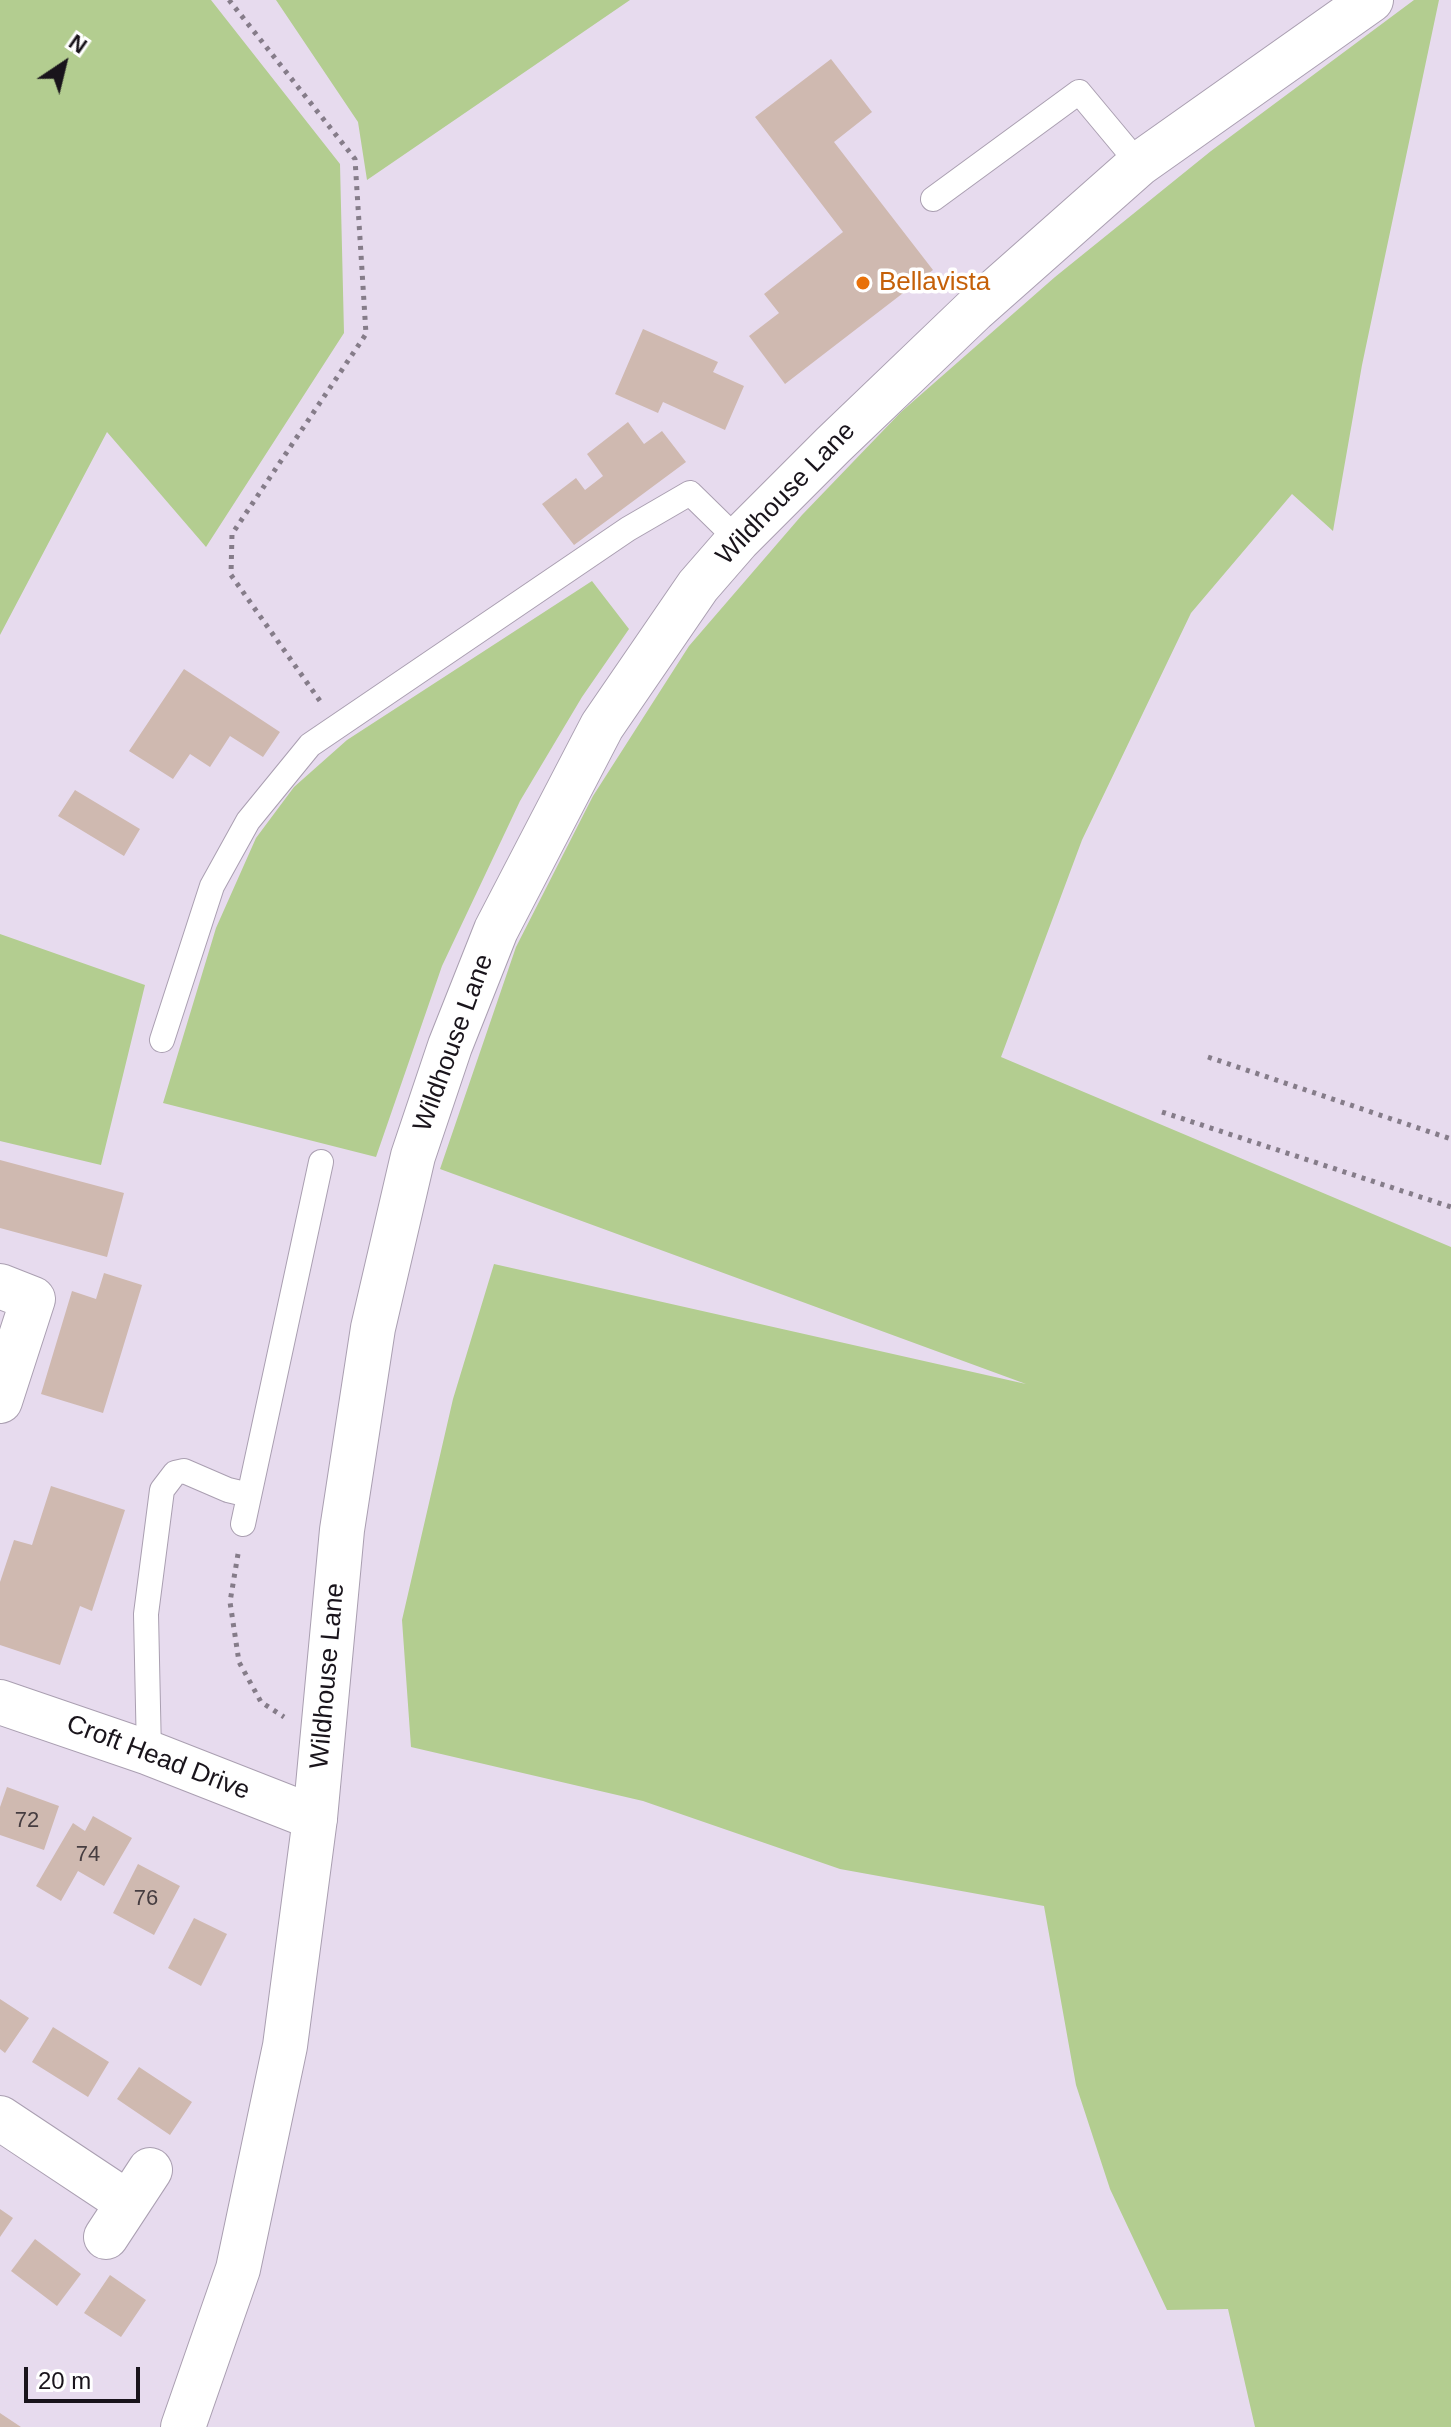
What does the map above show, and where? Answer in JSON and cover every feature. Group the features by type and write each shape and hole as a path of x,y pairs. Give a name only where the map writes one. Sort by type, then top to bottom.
{"main road":[{"name":"Wildhouse Lane","path":"183,2427 238,2269 285,2046 315,1818 342,1530 373,1328 413,1156 445,1060 496,930 602,726 698,586 738,540 974,310 1139,164 1371,0"},
{"path":"0,1286 33,1299 0,1401"},
{"name":"Croft Head Drive","path":"0,1702 149,1753 315,1818"},
{"path":"0,2118 128,2203"}],"lane":[{"path":"933,199 1079,92 1139,164"},
{"path":"162,1040 212,886 248,821 310,745 628,529 690,493 738,540"},
{"path":"243,1524 321,1162"},
{"path":"149,1753 146,1614 162,1490 175,1473 184,1471 228,1490 249,1495"}],"path":[{"path":"229,0 355,159 366,334 232,534 231,575 337,726"},
{"path":"1208,1057 1451,1139"},
{"path":"1162,1112 1451,1207"},
{"path":"243,1524 230,1602 239,1662 261,1702 322,1740"}],"green space":[{"path":"0,0 211,0 340,164 344,333 206,547 107,432 0,635"},
{"path":"276,0 630,0 367,180 358,122"},
{"path":"1414,0 1439,0 1362,365 1333,531 1292,494 1191,613 1082,840 1001,1057 1451,1247 1451,2427 1255,2427 1228,2309 1167,2310 1110,2189 1076,2085 1044,1906 840,1869 643,1801 411,1747 402,1620 453,1399 494,1264 1026,1384 440,1169 516,947 593,796 689,646 802,515 901,412 1055,277 1211,151"},
{"path":"592,581 629,629 582,697 520,801 442,966 376,1157 163,1103 216,928 256,838 294,787 347,740"},
{"path":"0,934 145,985 101,1165 0,1141"}],"building":[{"path":"831,59 872,112 834,142 933,270 785,384 749,336 779,313 764,294 843,232 755,117"},
{"path":"643,329 718,362 713,372 744,386 725,430 663,402 658,413 615,394"},
{"path":"628,422 644,444 662,431 686,462 574,545 542,504 576,478 585,490 603,476 587,454"},
{"path":"184,669 280,732 263,757 230,736 210,767 190,754 173,779 129,751"},
{"path":"75,790 140,829 124,856 58,816"},
{"path":"0,1160 124,1193 107,1257 0,1228"},
{"path":"104,1273 142,1285 103,1413 41,1394 72,1291 96,1299"},
{"path":"51,1486 125,1510 92,1611 80,1606 60,1665 0,1645 0,1582 14,1540 32,1545"},
{"path":"7,1787 59,1806 44,1850 0,1835 0,1807"},
{"path":"93,1816 132,1838 104,1886 78,1871 61,1901 36,1886 73,1823 85,1831"},
{"path":"138,1864 180,1886 154,1935 113,1913"},
{"path":"194,1918 227,1934 201,1986 168,1968"},
{"path":"0,1999 29,2018 5,2053 0,2049"},
{"path":"53,2027 109,2062 88,2097 32,2062"},
{"path":"139,2067 192,2102 170,2135 117,2099"},
{"path":"0,2209 13,2218 0,2237"},
{"path":"35,2239 81,2274 57,2306 11,2271"},
{"path":"110,2275 146,2300 121,2337 84,2313"},
{"path":"0,2413 21,2427 0,2427"}],"place":[{"name":"Bellavista","path":"863,283"}]}
